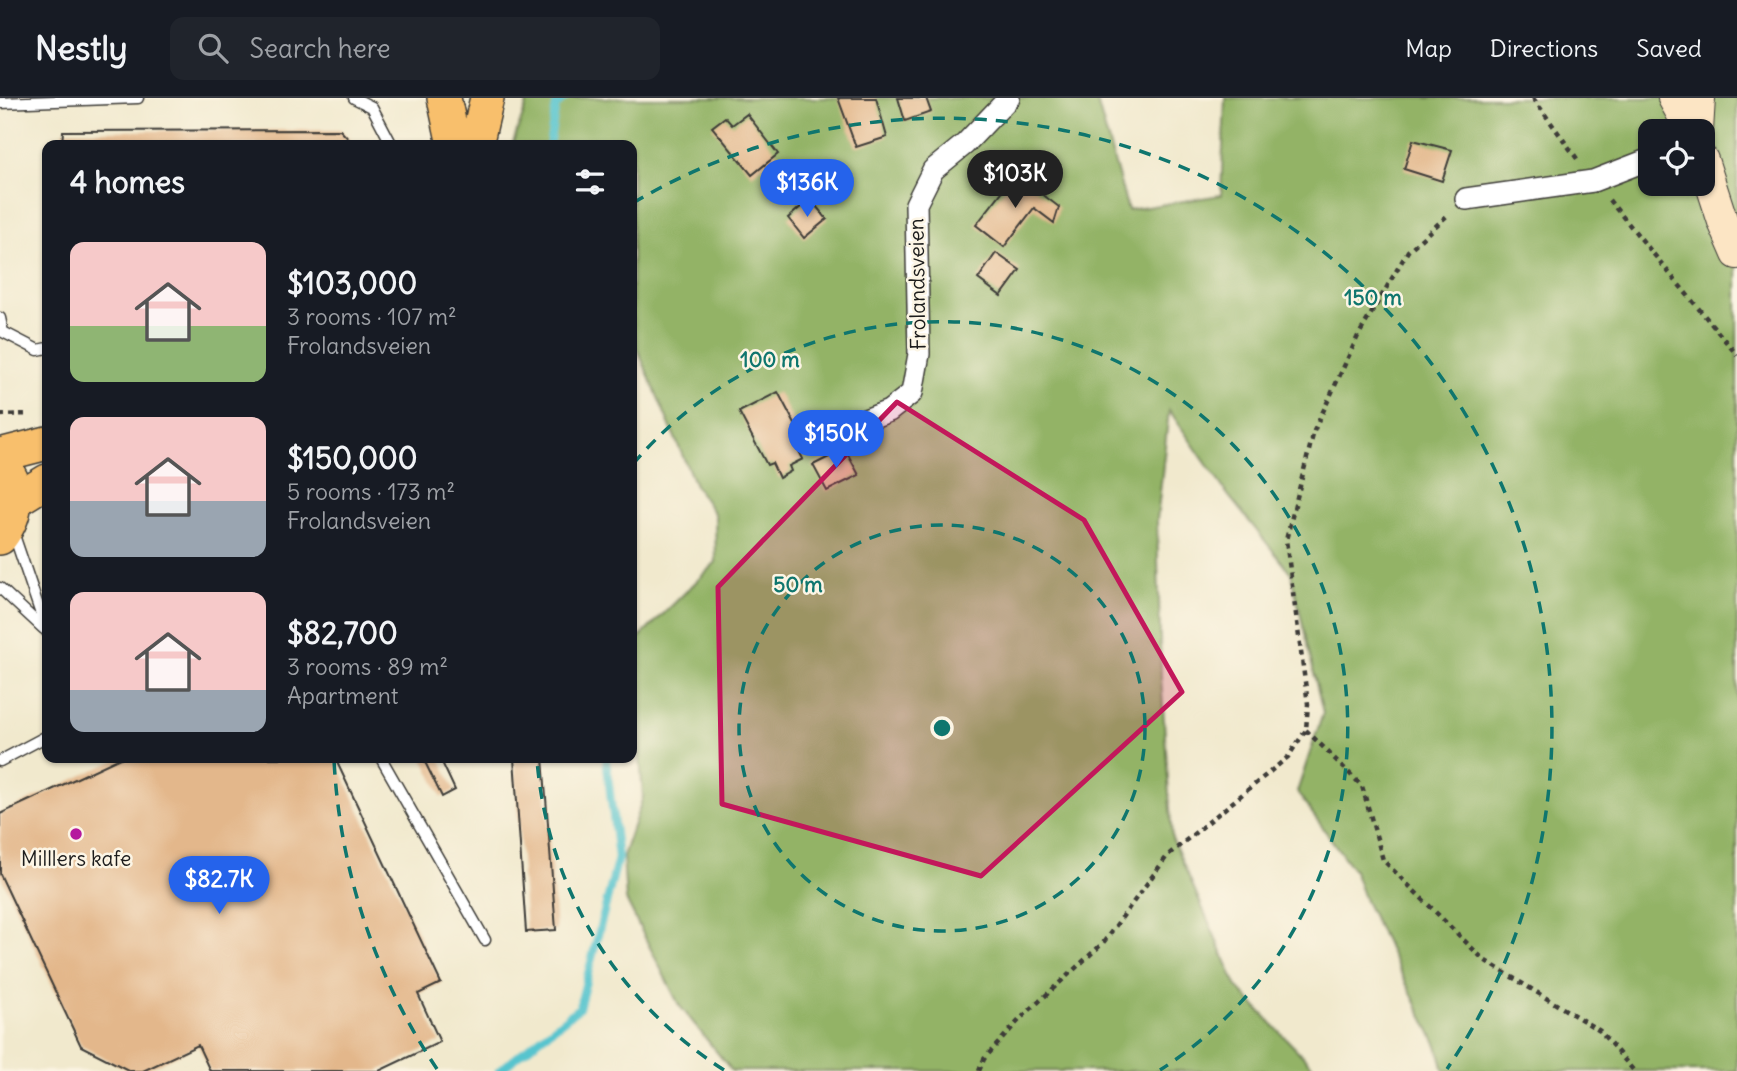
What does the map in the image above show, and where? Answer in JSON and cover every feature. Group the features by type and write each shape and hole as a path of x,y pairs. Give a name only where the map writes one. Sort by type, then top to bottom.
{"main road":[{"path":"444,98 453,140"},
{"path":"478,140 488,98"},
{"path":"1673,98 1684,119"},
{"path":"1699,119 1700,98"},
{"path":"1715,196 1737,254"},
{"path":"0,455 42,428"},
{"path":"0,464 13,483 9,521"},
{"path":"9,521 42,486"}],"street":[{"name":"Frolandsveien","path":"849,426 889,411 912,394 919,354 916,204 933,170 965,144 1009,98"},
{"path":"1466,200 1593,181 1638,164"}],"lane":[{"path":"0,103 138,98"},
{"path":"354,98 372,107 388,140"},
{"path":"0,318 3,332 38,350 42,349"},
{"path":"9,521 42,617"},
{"path":"0,588 42,627"},
{"path":"0,761 42,739"},
{"path":"383,763 485,940"}],"path":[{"path":"1533,98 1593,181 1737,355"},
{"path":"979,1071 984,1059 1021,1018 1103,943 1168,855 1288,757 1306,730 1308,704 1286,540 1314,431 1358,335 1408,251 1466,200"},
{"path":"0,415 42,428"},
{"path":"1306,730 1362,786 1383,860 1484,960 1600,1031 1634,1071"}],"highlighted area":[{"path":"897,402 1084,520 1182,692 981,876 722,804 718,587"}],"green space":[{"path":"529,98 1096,98 1128,210 1221,195 1225,98 1737,98 1737,1071 1444,1071 1437,1045 1365,901 1354,871 1297,792 1323,713 1291,573 1228,495 1169,410 1157,520 1161,677 1172,838 1237,987 1317,1071 732,1071 679,1005 626,900 623,856 643,797 637,714 637,640 716,562 715,515 695,485 637,348 637,140 514,140"}],"building":[{"path":"838,98 876,98 887,137 856,147"},
{"path":"898,98 926,98 931,112 905,121"},
{"path":"747,114 778,154 752,175 712,127 725,117 732,125"},
{"path":"340,130 349,140 62,140 63,131"},
{"path":"1413,140 1452,150 1442,181 1404,169"},
{"path":"1016,174 1059,207 1054,223 1034,208 1004,247 976,225"},
{"path":"810,199 827,219 804,238 788,218"},
{"path":"996,253 1020,270 1001,296 978,279"},
{"path":"778,392 806,445 798,449 803,459 789,466 791,471 779,478 772,463 767,465 739,412"},
{"path":"845,449 859,475 827,491 813,465"},
{"path":"109,763 337,763 441,983 418,994 440,1042 379,1071 210,1071 198,1045 143,1071 130,1071 81,1046 0,874 0,814"},
{"path":"425,763 442,763 455,790 442,797"},
{"path":"514,763 543,763 556,930 526,932"}],"waterway":[{"path":"550,140 556,106 565,98"},
{"path":"499,1071 579,1008 618,858 607,763"}],"place":[{"name":"Milllers kafe","path":"76,834"}]}
